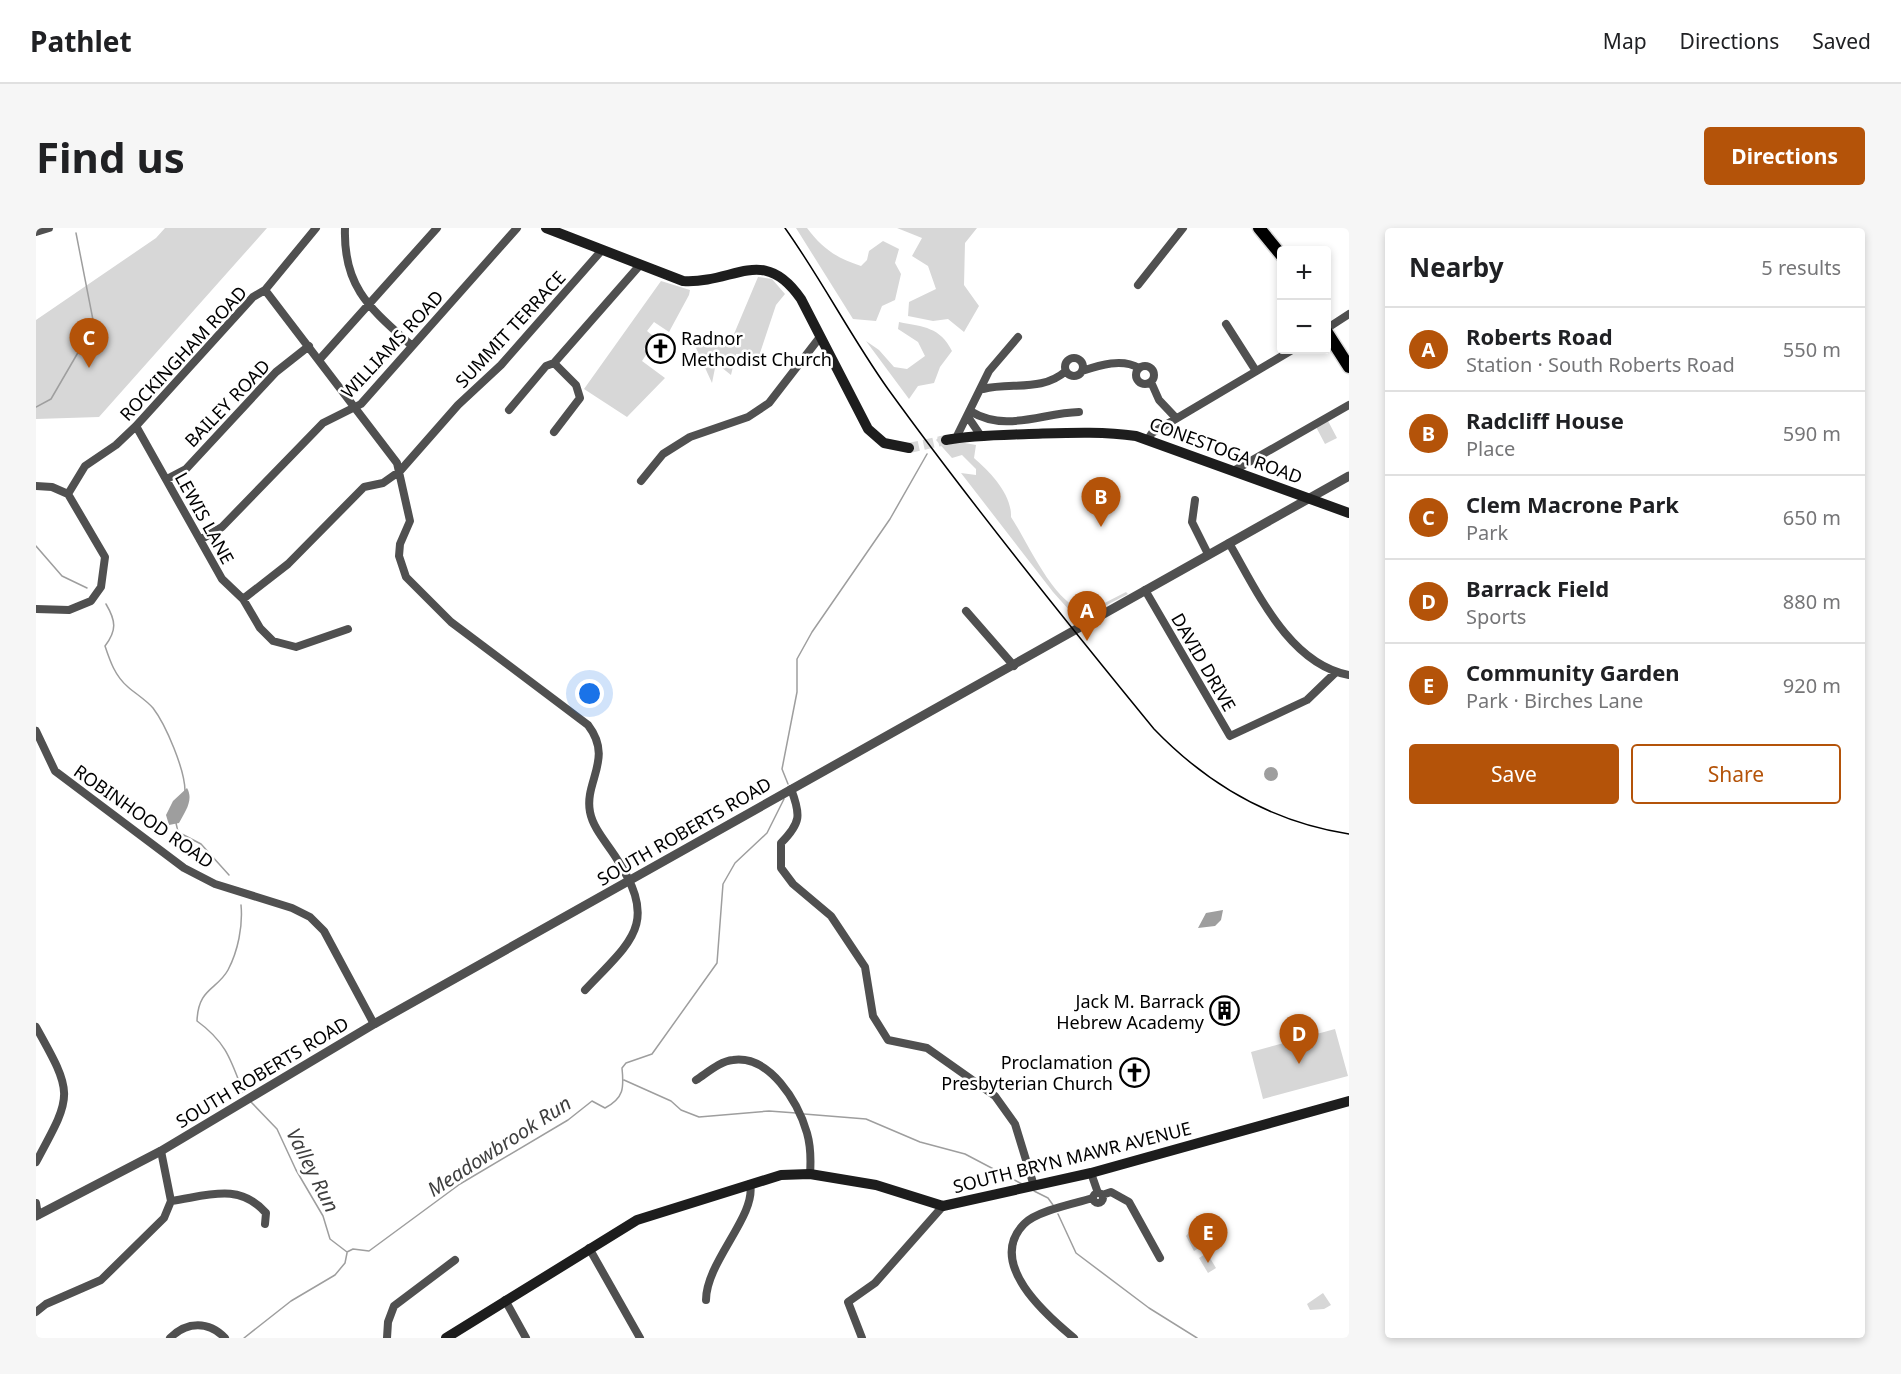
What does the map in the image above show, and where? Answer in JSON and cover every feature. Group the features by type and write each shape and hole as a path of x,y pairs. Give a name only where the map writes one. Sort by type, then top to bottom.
{"main road":[{"path":"546,228 673,279 694,282 758,269 771,271 786,280 794,288 820,337 858,416 874,437 893,446 909,448"},
{"path":"1259,228 1277,251"},
{"path":"1331,338 1349,367"},
{"name":"CONESTOGA ROAD","path":"951,439 981,436 1107,433 1148,439 1349,513"},
{"name":"SOUTH BRYN MAWR AVENUE","path":"446,1338 637,1220 781,1175 810,1174 876,1185 944,1206 1091,1173 1349,1101"}],"street":[{"path":"36,232 50,228"},
{"name":"ROCKINGHAM ROAD","path":"68,494 85,466 117,445 136,426 254,297 265,290 316,228"},
{"path":"345,228 348,268 356,288 369,307 412,346"},
{"path":"319,360 369,307 437,228"},
{"name":"WILLIAMS ROAD","path":"200,540 222,527 323,423 355,409 517,228"},
{"path":"1138,285 1183,228"},
{"name":"SUMMIT TERRACE","path":"400,471 438,427 501,365 602,250"},
{"path":"509,410 546,366 554,363 640,265"},
{"path":"265,290 400,471 410,521 400,544 399,556 406,577 451,622 588,725 597,737 599,752 589,810 594,825 631,880 638,924 631,941 585,990"},
{"path":"1331,327 1349,314"},
{"path":"1226,324 1256,371"},
{"path":"641,481 663,454 690,437 748,417 769,403 820,337"},
{"path":"951,439 969,414 989,370 1018,337"},
{"name":"BAILEY ROAD","path":"167,479 186,469 276,372 309,346"},
{"path":"1148,439 1152,433 1176,418 1285,354"},
{"path":"1082,371 1081,361 1074,358 1065,363 1066,371 1073,376 1082,371 1115,363 1139,368 1146,366 1152,369 1154,376 1151,382 1144,384 1138,381 1136,375 1139,368"},
{"path":"554,363 576,385 580,398 554,432"},
{"path":"982,388 997,385 1046,384 1066,371"},
{"path":"1151,382 1159,399 1176,418"},
{"path":"1235,470 1349,405"},
{"path":"969,414 986,421 1004,422 1079,412"},
{"path":"969,414 981,436"},
{"name":"LEWIS LANE","path":"136,426 222,579 243,599 261,628 273,641 288,647 313,642 348,629"},
{"path":"243,599 271,579 364,487 383,483 400,471"},
{"name":"SOUTH ROBERTS ROAD","path":"37,1215 161,1150 374,1024 1349,476"},
{"path":"36,486 52,487 68,494 105,557 101,587 91,601 69,610 36,609"},
{"path":"1195,500 1192,522 1208,554"},
{"path":"1229,543 1271,616 1315,663 1335,673 1349,675"},
{"name":"DAVID DRIVE","path":"1145,590 1230,736 1307,700 1335,673"},
{"path":"966,611 1014,666"},
{"name":"ROBINHOOD ROAD","path":"36,731 55,771 184,868 215,884 292,908 310,917 324,931 374,1024"},
{"path":"36,757 46,752"},
{"path":"791,789 798,807 797,825 781,843 782,868 793,884 831,916 849,939 865,967 871,990 873,1016 879,1029 888,1040 927,1048 942,1056 995,1096 1015,1124 1032,1187"},
{"path":"36,1027 64,1081 64,1095 63,1111 36,1162"},
{"path":"696,1080 731,1060 745,1060 761,1065 777,1078 807,1131 811,1153 810,1174"},
{"path":"36,1312 46,1304 101,1280 164,1218 171,1201 161,1150"},
{"path":"1091,1173 1098,1195"},
{"path":"706,1300 715,1267 752,1198 750,1184"},
{"path":"171,1201 229,1192 247,1196 266,1212 265,1224"},
{"path":"1074,1338 1043,1312 1021,1282 1013,1264 1012,1248 1024,1223 1036,1216 1111,1192 1129,1202 1160,1258"},
{"path":"36,1203 37,1215"},
{"path":"862,1338 848,1302 875,1283 944,1206"},
{"path":"589,1248 640,1338"},
{"path":"387,1338 388,1322 394,1306 455,1260"},
{"path":"505,1300 526,1338"},
{"path":"170,1338 185,1327 197,1325 210,1327 225,1338"}],"shaded area":[{"path":"165,228 267,228 99,417 36,419 36,320 156,238"},
{"path":"796,228 807,228 830,252 861,266 867,260 869,251 883,241 899,249 895,263 901,274 895,300 882,306 876,321 853,319"},
{"path":"897,228 977,228 965,243 964,285 979,306 964,332 948,319 933,321 908,316 909,302 936,289 928,266 912,256 922,238"},
{"path":"758,277 772,279 785,294 776,305 757,362 747,354 736,354 731,375 716,363 712,383 696,348 698,339 717,342 734,334"},
{"path":"661,281 690,290 689,295 669,332 654,322 647,331 653,336 644,349 648,352 642,361 665,378 627,417 584,389"},
{"path":"899,322 930,329 942,337 952,351 940,367 934,383 918,386 909,399 866,341 879,350 894,367 907,369 925,356 918,342 898,329"},
{"path":"1327,419 1337,438 1325,444 1315,425"},
{"path":"940,436 948,445 959,442 976,445 974,458 1004,492 1011,517 1043,572 1064,598 1075,607 1087,612 1126,592 1128,594 1078,620 1053,592 961,473 976,475 976,469 962,455 952,458 936,440"},
{"path":"1271,767 1276,769 1278,774 1276,779 1271,781 1266,779 1264,774 1266,769"},
{"path":"187,788 190,797 186,810 179,823 169,825 166,815 173,801"},
{"path":"1223,910 1221,920 1215,926 1198,928 1206,913"},
{"path":"1335,1029 1348,1076 1263,1099 1251,1052"},
{"path":"1190,1231 1194,1232 1202,1246 1194,1251 1186,1236"},
{"path":"1207,1253 1216,1268 1208,1273 1199,1258"},
{"path":"1323,1293 1331,1305 1324,1309 1310,1310 1307,1304"}],"waterway":[{"name":"Valley Run","path":"36,407 51,399 94,325 76,233"},
{"path":"788,784 782,769 797,692 797,659 812,632 890,519 927,454"},
{"name":"Valley Run","path":"36,546 62,576 87,588"},
{"name":"Valley Run","path":"106,604 114,625 112,635 105,646 111,663 123,683 150,705 158,716 178,760 185,791"},
{"name":"Meadowbrook Run","path":"347,1252 353,1249 369,1251 460,1184 568,1120 592,1101 605,1108 616,1100 623,1087 622,1068 626,1063 652,1054 717,963 723,884 735,863 767,833 784,799"},
{"name":"Valley Run","path":"176,823 178,832 201,844 229,875"},
{"name":"Valley Run","path":"241,905 240,930 235,955 224,977 204,996 198,1010 197,1021 221,1044 231,1061 243,1092"},
{"name":"Meadowbrook Run","path":"624,1080 671,1101 681,1110 699,1117 769,1111 796,1113"},
{"name":"Valley Run","path":"251,1102 277,1129 296,1170 323,1216 330,1239 347,1252"},
{"name":"Meadowbrook Run","path":"804,1114 866,1119 920,1142 965,1154 1022,1184"},
{"name":"Meadowbrook Run","path":"1034,1191 1048,1198 1053,1205"},
{"name":"Meadowbrook Run","path":"1058,1214 1076,1253 1149,1308 1197,1338"},
{"name":"Meadowbrook Run","path":"244,1338 291,1301 335,1275 345,1263 347,1253"}],"tunnel":[{"path":"909,448 946,440"}],"tram line":[{"path":"785,228 888,389 1018,561 1154,729 1196,767 1243,798 1294,820 1349,834"}],"place":[{"name":"Radnor Methodist Church","path":"660,348"},
{"name":"Clem Macrone Park","path":"89,368"},
{"name":"Radcliff House","path":"1101,527"},
{"name":"Roberts Road","path":"1087,641"},
{"name":"Jack M. Barrack Hebrew Academy","path":"1225,1011"},
{"name":"Barrack Field","path":"1299,1064"},
{"name":"Proclamation Presbyterian Church","path":"1134,1072"},
{"name":"Community Garden","path":"1208,1263"}]}
